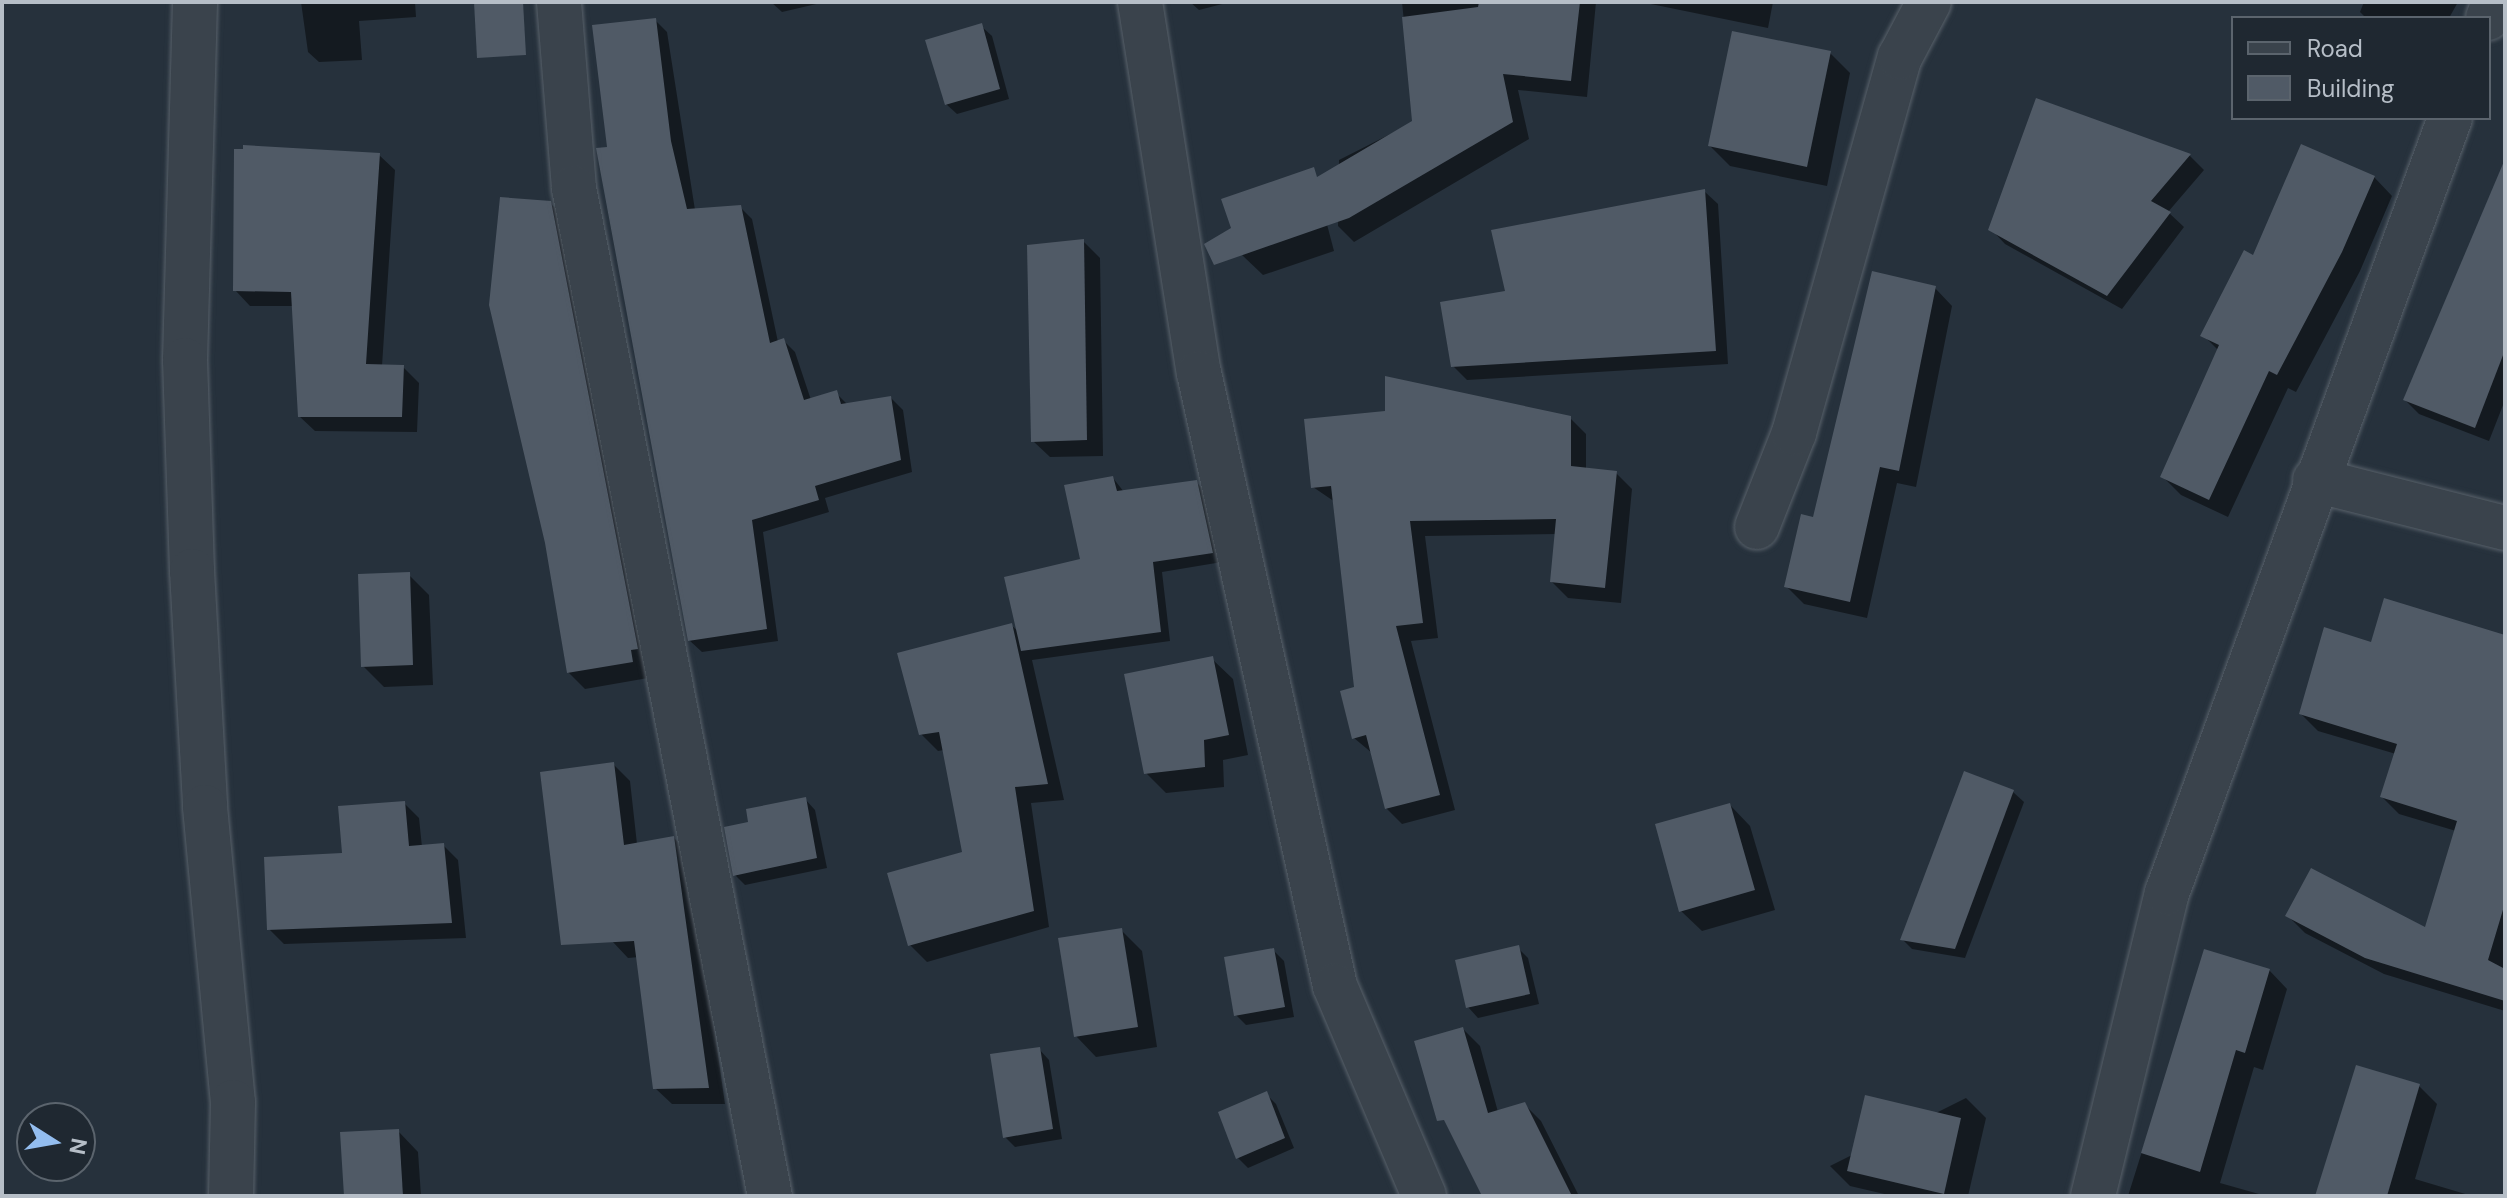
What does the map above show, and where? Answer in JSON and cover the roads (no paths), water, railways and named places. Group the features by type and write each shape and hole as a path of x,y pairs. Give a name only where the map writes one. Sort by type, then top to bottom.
{"street":[{"path":"195,2 185,360 191,556 205,807 233,1102 231,1196"},
{"path":"559,2 574,188 770,1196"},
{"path":"1140,2 1199,373 1335,986 1424,1196"},
{"path":"1757,527 1794,433 1900,57 1929,2"},
{"path":"2093,1196 2167,893 2315,480 2449,120"},
{"path":"2315,480 2505,528"}]}
